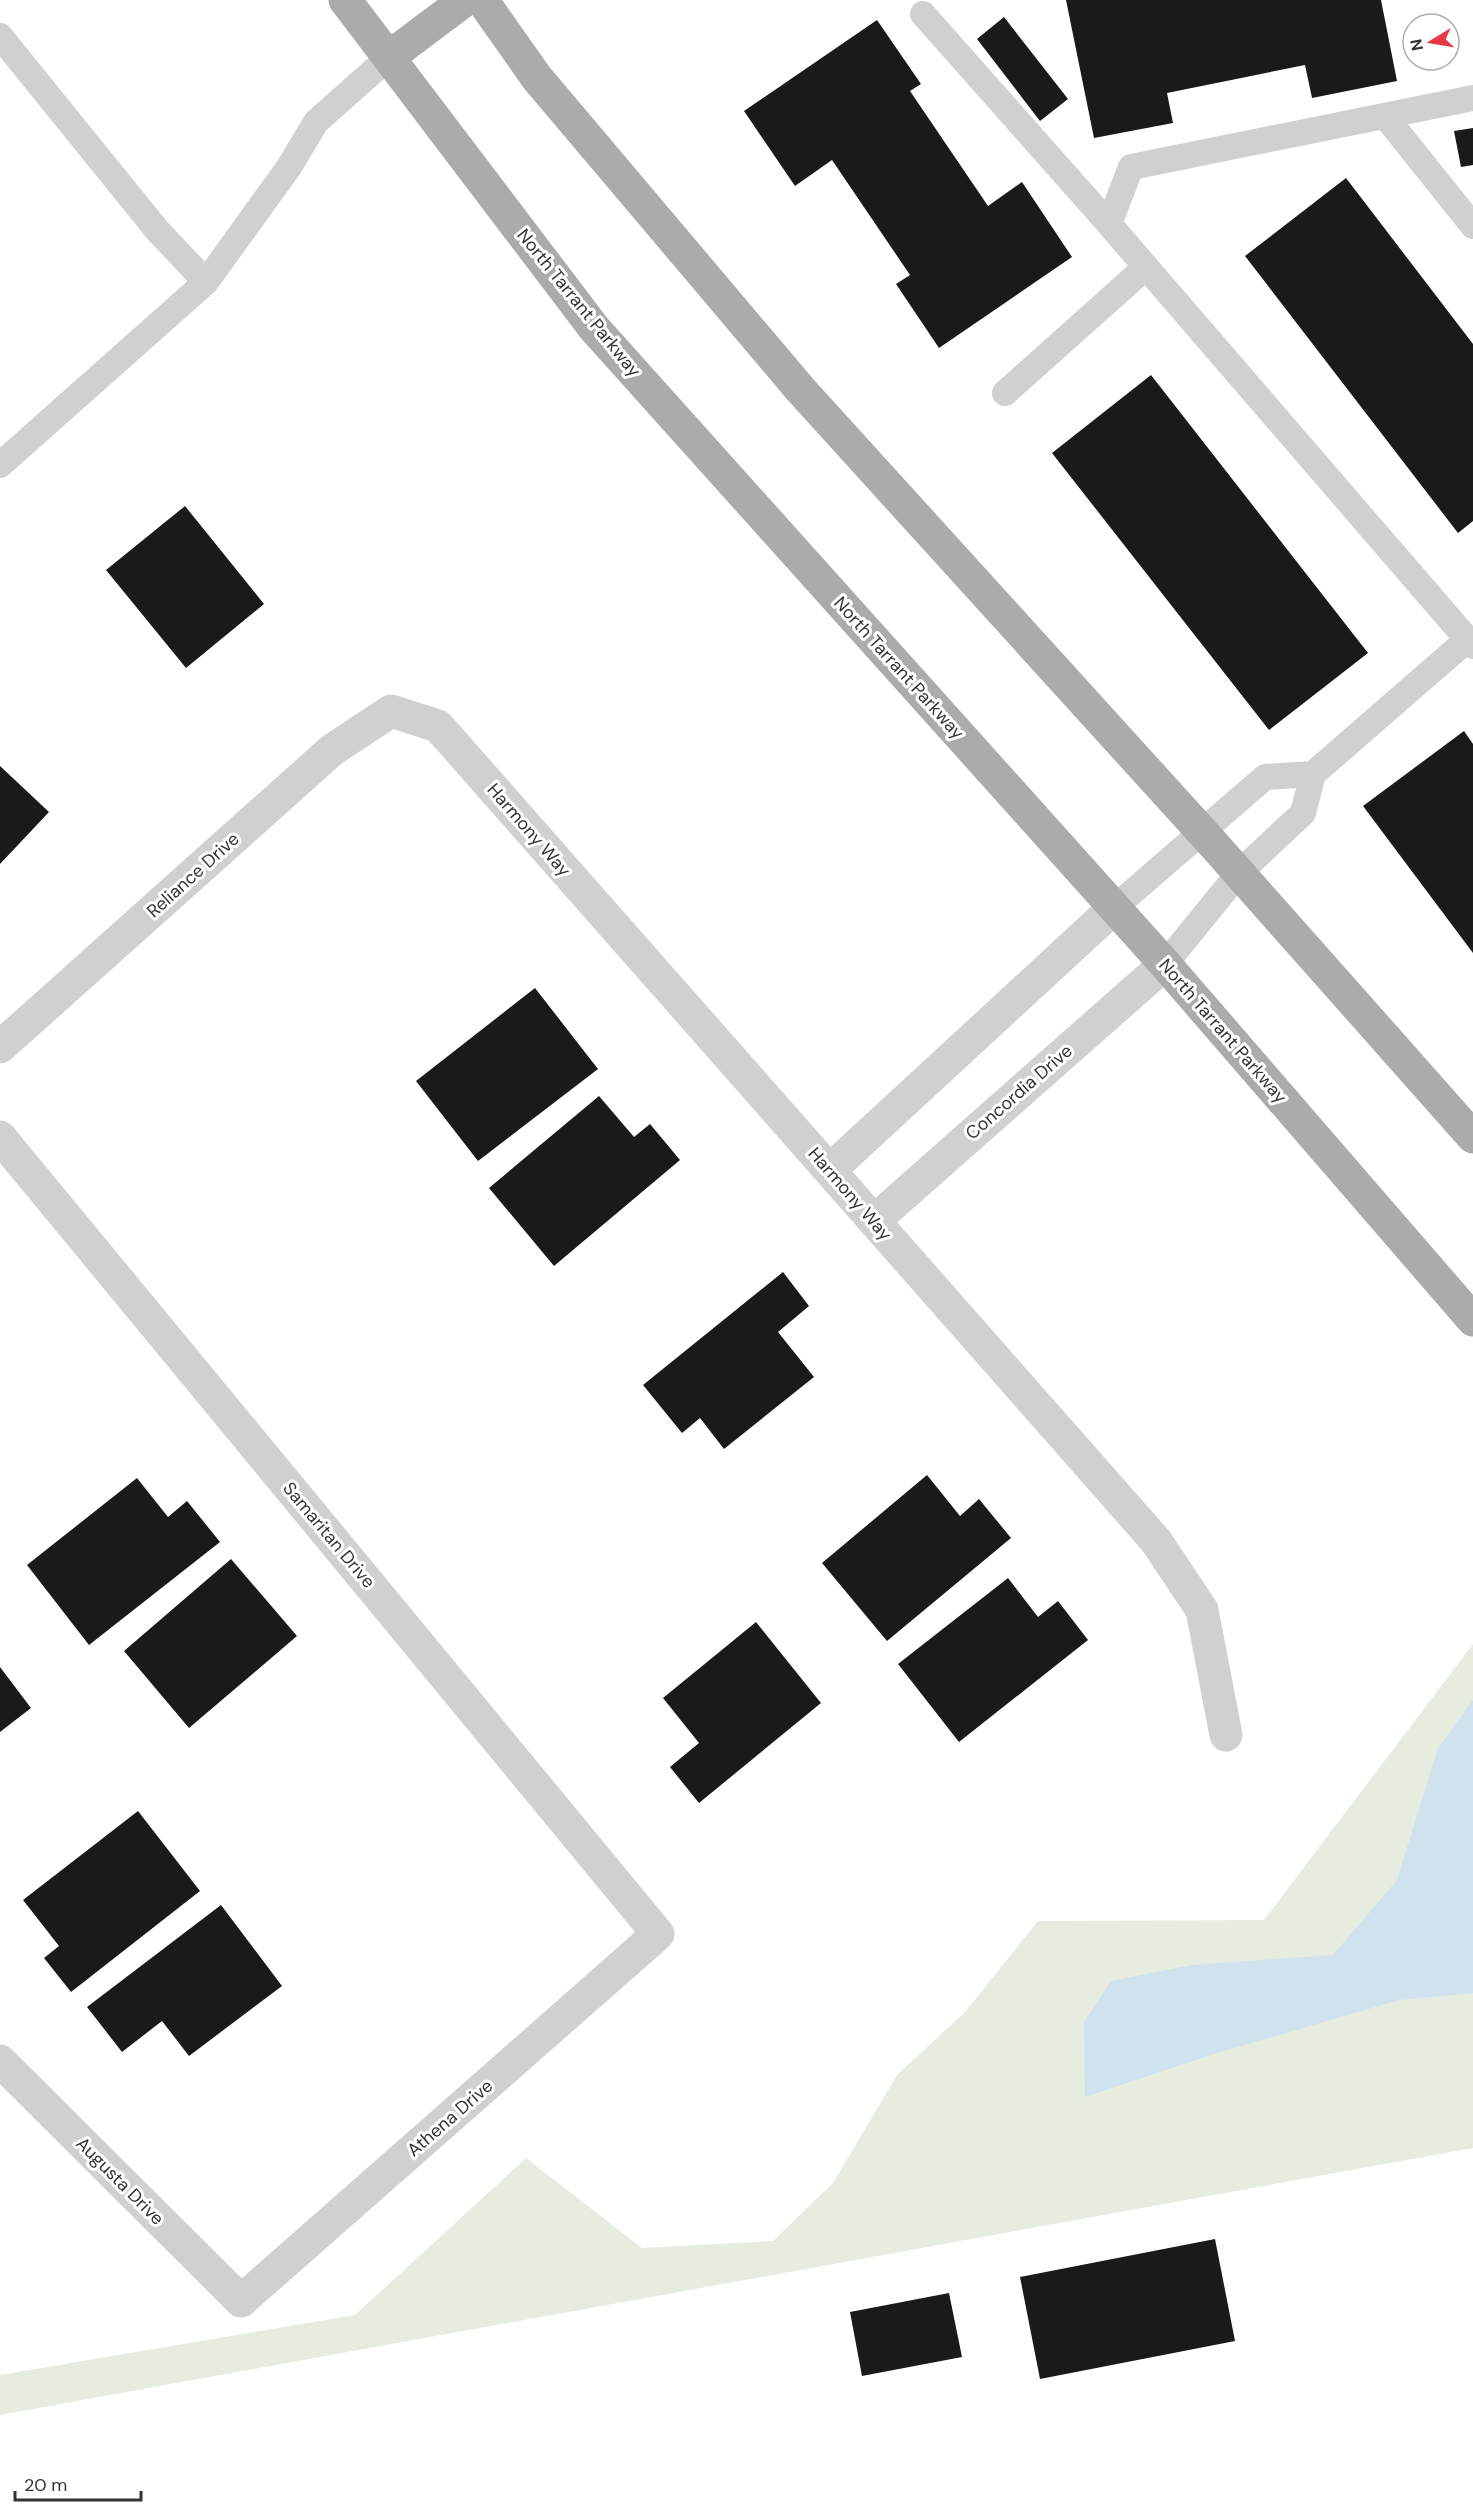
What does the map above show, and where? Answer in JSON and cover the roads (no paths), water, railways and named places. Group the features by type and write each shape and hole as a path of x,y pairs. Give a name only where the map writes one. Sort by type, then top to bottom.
{"main road":[{"name":"North Tarrant Parkway","path":"345,0 594,328 1165,964 1473,1320"},
{"path":"389,57 465,0"},
{"path":"482,0 537,78 800,389 1239,873 1473,1137"}],"street":[{"name":"Reliance Drive","path":"0,1047 332,750 392,711"},
{"name":"Harmony Way","path":"392,711 438,726 1156,1541 1202,1610 1226,1735"},
{"path":"830,1170 1115,908"},
{"name":"Concordia Drive","path":"874,1221 1165,964"},
{"name":"Samaritan Drive","path":"0,1137 658,1934"},
{"name":"Athena Drive","path":"241,2301 658,1934"},
{"name":"Augusta Drive","path":"0,2061 241,2301"}],"lane":[{"path":"923,14 1109,224 1470,643 1312,774 1265,777 1115,908"},
{"path":"0,36 157,230 206,282"},
{"path":"0,465 206,282 289,167 316,122 389,57"},
{"path":"1109,224 1131,166 1473,98"},
{"path":"1386,116 1473,226"},
{"path":"1005,393 1146,267"},
{"path":"1165,964 1239,873 1303,813 1312,774"}],"water":[{"path":"1473,1700 1473,1993 1399,2000 1214,2054 1085,2097 1084,2022 1111,1981 1192,1965 1333,1955 1397,1880 1438,1748"}]}
